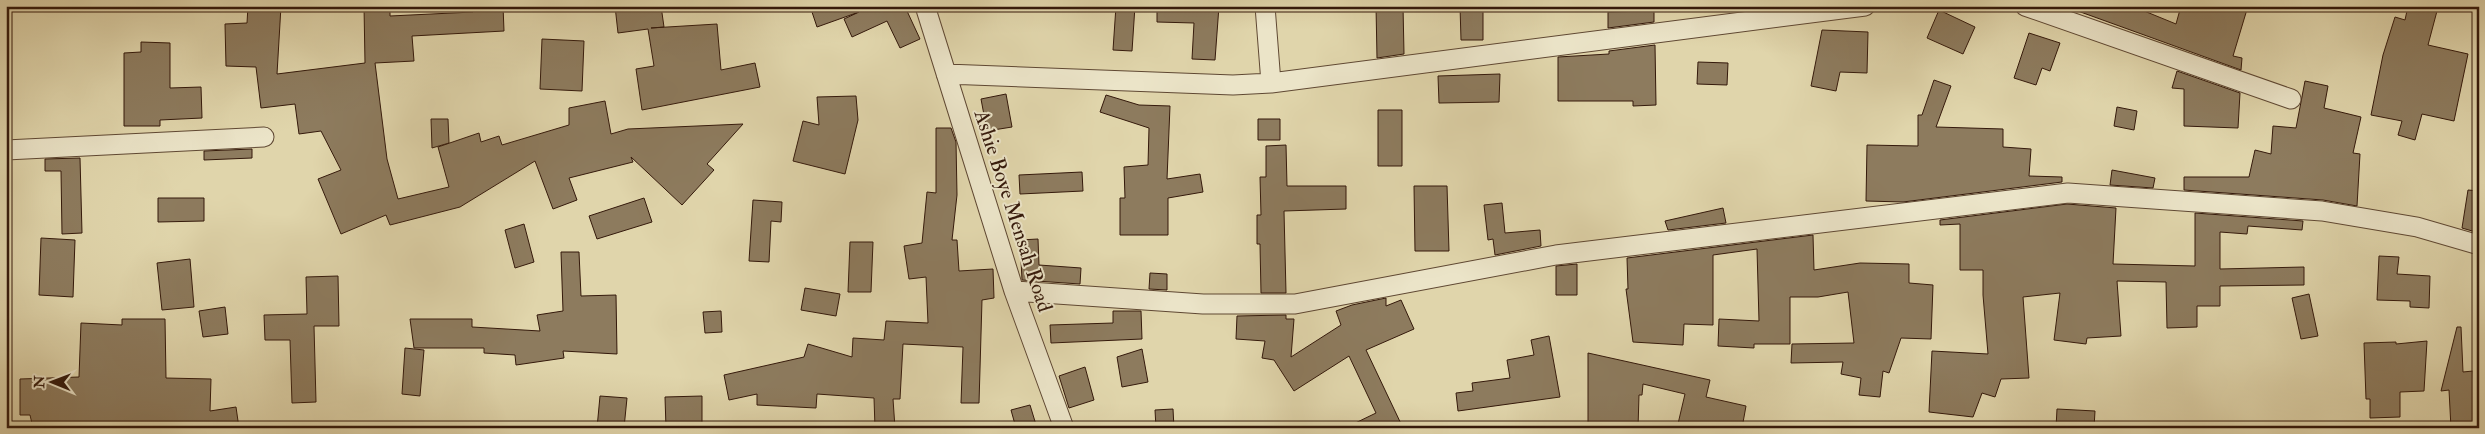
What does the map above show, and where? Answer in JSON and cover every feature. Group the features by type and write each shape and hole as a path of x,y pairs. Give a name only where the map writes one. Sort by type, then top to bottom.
{"street":[{"name":"Ashie Boye Mensah Road","path":"925,6 1014,291 1064,428"},
{"path":"1265,6 1271,83"},
{"path":"946,74 1233,85 1271,83 1865,6"},
{"path":"2025,6 2291,99"},
{"path":"6,150 264,137"},
{"path":"1014,291 1203,304 1294,304 1556,255 2068,194 2322,211 2417,226 2479,245"}],"building":[{"path":"248,6 281,6 277,74 365,63 364,6 390,6 390,16 473,12 473,6 503,6 504,31 412,36 414,61 375,63 387,159 398,199 449,187 438,147 479,133 481,142 499,136 502,145 569,125 569,108 605,101 611,134 628,129 743,124 707,164 714,170 682,205 631,157 633,162 569,178 577,200 553,209 535,161 460,207 390,225 386,215 341,234 318,179 341,170 321,131 299,134 295,104 261,108 256,67 226,66 225,24 247,23"},
{"path":"615,6 661,6 664,27 651,28 717,24 721,70 755,63 760,87 642,110 636,69 654,66 648,29 618,33"},
{"path":"810,6 914,6 907,11 920,39 900,48 887,21 852,37 844,19 859,12 817,27"},
{"path":"1116,6 1135,6 1132,51 1113,50"},
{"path":"1157,6 1219,6 1215,60 1192,59 1194,23 1157,22"},
{"path":"1376,6 1403,6 1404,54 1377,58"},
{"path":"1460,6 1483,6 1483,40 1461,40"},
{"path":"2064,6 2132,6 2176,24 2181,6 2248,6 2233,56 2242,58 2241,70"},
{"path":"2408,6 2437,11 2428,45 2468,54 2454,121 2422,114 2415,140 2398,135 2402,121 2371,115 2383,55 2395,17 2405,20"},
{"path":"1939,10 1975,27 1963,54 1927,38"},
{"path":"1654,11 1654,22 1608,28 1608,12"},
{"path":"1822,30 1868,32 1867,73 1840,72 1836,91 1811,86"},
{"path":"2029,33 2060,43 2050,71 2042,68 2036,85 2014,78"},
{"path":"542,39 584,41 582,91 540,89"},
{"path":"141,42 170,43 170,88 201,87 202,118 160,120 160,126 124,126 124,53 141,52"},
{"path":"1655,45 1656,105 1633,106 1633,101 1558,101 1558,57 1609,54 1609,51"},
{"path":"1698,62 1728,63 1727,85 1697,84"},
{"path":"2177,71 2240,93 2238,128 2184,126 2184,89 2172,88"},
{"path":"1500,74 1499,102 1439,103 1438,76"},
{"path":"1934,80 1951,86 1936,127 2003,129 2003,147 2031,149 2029,176 2062,177 2062,182 1903,202 1866,201 1867,145 1918,146 1918,115 1922,115"},
{"path":"2305,81 2328,86 2324,108 2361,117 2353,153 2360,154 2357,206 2323,200 2184,190 2184,177 2249,177 2255,150 2271,154 2273,126 2296,128"},
{"path":"1006,94 1012,127 987,131 981,99"},
{"path":"1106,95 1139,105 1170,106 1167,179 1200,174 1203,192 1168,198 1168,235 1120,235 1120,198 1125,198 1124,167 1148,165 1149,128 1100,112"},
{"path":"856,96 858,120 845,174 793,161 803,121 819,125 817,97"},
{"path":"2117,107 2137,111 2134,130 2114,126"},
{"path":"1378,110 1402,110 1402,166 1378,166"},
{"path":"431,119 448,119 449,143 432,148"},
{"path":"1258,119 1280,119 1280,140 1258,140"},
{"path":"936,128 951,128 956,142 957,195 952,240 957,240 959,271 993,269 994,298 982,300 979,403 961,403 963,347 903,344 900,399 893,399 895,428 875,428 874,398 817,394 816,408 757,405 757,394 729,400 724,375 804,357 808,344 852,357 853,338 884,340 886,321 928,323 926,277 909,279 904,246 922,243 927,192 936,193"},
{"path":"1286,145 1287,186 1346,186 1346,209 1284,211 1286,293 1261,293 1260,244 1257,244 1257,215 1261,215 1260,177 1266,177 1266,146"},
{"path":"252,149 252,158 204,160 204,151"},
{"path":"80,158 82,233 62,234 61,171 45,171 45,159"},
{"path":"2112,170 2155,178 2153,188 2110,185"},
{"path":"1082,172 1083,191 1020,194 1019,175"},
{"path":"1414,186 1447,186 1449,251 1415,251"},
{"path":"2468,190 2479,191 2479,233 2462,228"},
{"path":"158,198 204,198 204,221 158,222"},
{"path":"644,198 652,222 597,239 589,216"},
{"path":"753,200 782,202 781,222 771,221 769,262 749,261"},
{"path":"1502,203 1505,233 1540,230 1541,246 1495,255 1493,239 1488,240 1484,205"},
{"path":"2067,204 2116,208 2113,264 2195,266 2195,213 2303,221 2302,230 2248,226 2247,234 2220,232 2220,269 2304,267 2304,285 2220,286 2220,306 2197,306 2197,327 2167,328 2166,282 2117,281 2121,336 2087,338 2086,344 2054,340 2060,293 2023,297 2029,378 2001,379 1995,397 1982,393 1973,417 1929,412 1932,351 1988,354 1983,270 1960,270 1960,224 1940,225 1940,220"},
{"path":"1723,208 1726,223 1668,230 1665,221"},
{"path":"524,224 534,262 515,268 505,230"},
{"path":"1813,235 1814,270 1860,263 1909,264 1909,283 1933,285 1931,339 1901,338 1889,373 1883,371 1880,397 1859,395 1861,378 1841,374 1843,362 1791,363 1792,344 1854,343 1848,292 1818,297 1790,297 1790,344 1754,344 1754,348 1718,346 1719,319 1759,321 1757,249 1713,255 1713,325 1684,324 1683,345 1633,342 1626,289 1628,289 1627,258"},
{"path":"41,238 75,240 73,297 39,295"},
{"path":"1038,239 1039,265 1081,268 1080,284 1022,280 1020,240"},
{"path":"850,242 873,242 871,292 848,292"},
{"path":"561,252 579,252 581,296 616,295 617,354 563,351 564,358 516,365 515,355 484,353 484,348 414,348 410,319 472,319 472,327 540,331 537,315 563,311"},
{"path":"2379,256 2399,257 2397,274 2430,276 2429,308 2410,307 2410,301 2377,300"},
{"path":"190,259 194,307 162,310 157,263"},
{"path":"1577,264 1577,295 1556,295 1556,266"},
{"path":"1150,273 1167,274 1167,290 1149,289"},
{"path":"338,276 339,326 314,326 316,402 292,403 290,340 265,340 264,315 307,314 306,277"},
{"path":"805,288 840,294 836,316 801,310"},
{"path":"2309,294 2318,336 2301,339 2292,298"},
{"path":"1386,298 1386,306 1401,300 1414,329 1366,350 1403,428 1345,428 1376,413 1349,356 1294,391 1274,360 1262,358 1265,341 1236,339 1237,316 1286,315 1286,319 1294,319 1291,357 1341,325 1336,311 1352,305"},
{"path":"225,307 228,334 203,337 199,311"},
{"path":"721,311 722,332 705,333 703,312"},
{"path":"1113,311 1141,311 1142,339 1051,343 1050,325 1113,323"},
{"path":"122,319 165,319 166,378 211,379 210,411 236,407 239,428 33,428 30,415 20,415 20,379 79,377 81,323 122,325"},
{"path":"2457,327 2461,327 2463,372 2473,371 2476,428 2451,428 2449,390 2441,391"},
{"path":"1549,336 1560,397 1458,411 1456,393 1473,391 1472,383 1510,378 1507,360 1534,355 1531,340"},
{"path":"2427,341 2424,391 2400,392 2400,417 2370,418 2370,399 2366,399 2364,343 2396,342 2396,344"},
{"path":"405,348 424,350 420,396 402,394"},
{"path":"1142,349 1148,382 1122,387 1117,357"},
{"path":"1588,353 1710,380 1706,397 1746,406 1742,428 1677,428 1685,394 1643,384 1642,395 1639,395 1638,428 1588,427"},
{"path":"1085,367 1094,400 1069,408 1059,376"},
{"path":"600,396 627,398 624,428 597,428"},
{"path":"702,396 702,428 666,428 665,397"},
{"path":"1030,405 1037,428 1016,428 1011,410"},
{"path":"1173,409 1174,428 1156,428 1155,410"},
{"path":"2057,409 2095,411 2094,428 2056,428"}]}
